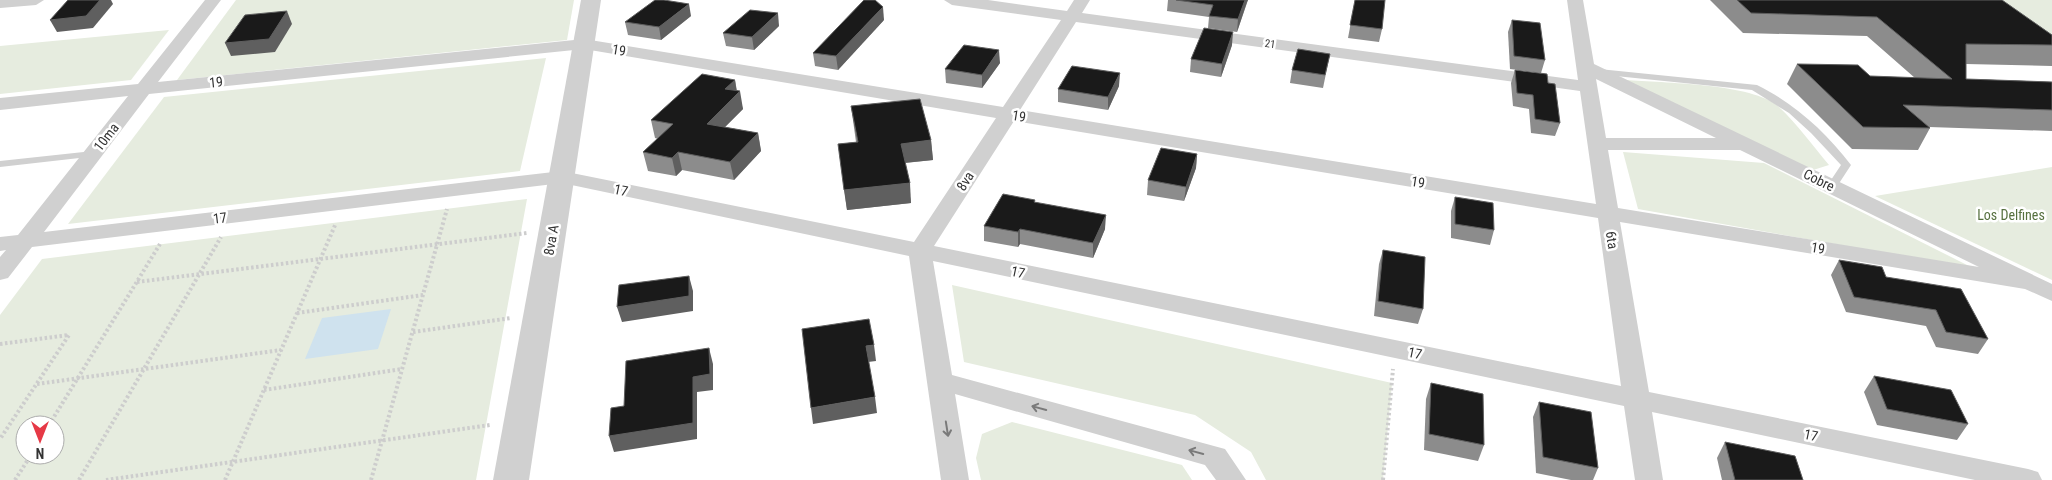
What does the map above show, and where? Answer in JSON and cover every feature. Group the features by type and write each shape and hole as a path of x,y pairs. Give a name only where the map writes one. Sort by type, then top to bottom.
{"street":[{"path":"0,3 36,0"},
{"name":"10ma","path":"0,273 213,0"},
{"name":"8va A","path":"511,480 591,0"},
{"name":"21","path":"952,0 1077,8 1590,75"},
{"name":"6ta","path":"1575,0 1590,75 1608,213 1649,480"},
{"name":"8va","path":"920,251 1077,8"},
{"name":"19","path":"0,104 584,44 2032,283"},
{"name":"Cobre","path":"1590,75 1746,144 2052,293"},
{"path":"1598,144 1746,144"},
{"name":"17","path":"0,244 562,177 2028,480"},
{"path":"920,251 955,480"},
{"path":"940,381 1215,457 1232,480"}],"lane":[{"path":"1590,75 1754,87 1769,94 1796,113 1846,166 1832,186"},
{"path":"0,164 93,154"}],"path":[{"path":"371,480 453,190"},
{"path":"225,480 345,203"},
{"path":"79,480 233,216"},
{"path":"55,415 173,223"},
{"path":"137,282 552,230"},
{"path":"297,313 423,295"},
{"path":"412,332 538,314"},
{"path":"0,344 69,335 0,439"},
{"path":"1384,480 1394,349"},
{"path":"37,384 281,350"},
{"path":"264,390 402,369"},
{"path":"106,480 521,421"},
{"path":"15,480 25,465"}],"green space":[{"path":"236,0 574,0 567,40 177,80"},
{"path":"1998,0 2052,0 2052,36"},
{"path":"169,30 131,80 0,94 0,46"},
{"path":"546,58 520,171 68,224 164,97"},
{"path":"1626,80 1729,89 1766,99 1786,114 1829,165 1810,171"},
{"path":"1623,152 1764,163 1975,269 1638,209"},
{"name":"Los Delfines","path":"2052,167 2052,280 1875,196"},
{"path":"527,199 476,480 0,480 0,315 42,259"},
{"path":"952,285 1392,383 1383,480 1266,480 1251,452 1195,415 964,362"},
{"path":"1012,422 1182,465 1192,480 981,480 976,458 982,434"}],"water":[{"path":"391,309 378,349 305,359 322,318"}],"building":[{"path":"68,0 100,0 86,16 50,20"},
{"path":"655,0 689,4 659,27 625,22"},
{"path":"864,0 875,0 883,7 836,56 813,53"},
{"path":"1176,0 1245,0 1238,19 1209,16 1213,5"},
{"path":"1355,0 1385,0 1382,29 1350,25"},
{"path":"1737,0 2002,0 2052,35 2052,45 1966,44 1966,79 2052,82 2052,110 1903,105 1930,128 1863,127 1797,64 1858,65 1870,76 1952,79 1877,17 1751,13"},
{"path":"750,10 778,13 752,37 723,33"},
{"path":"287,11 269,39 225,43 245,15"},
{"path":"1512,20 1540,23 1545,60 1514,56"},
{"path":"1204,28 1233,32 1222,64 1191,59"},
{"path":"964,45 999,50 982,75 945,69"},
{"path":"1298,49 1330,54 1325,75 1292,70"},
{"path":"1072,66 1120,73 1108,97 1058,89"},
{"path":"1515,70 1547,74 1548,83 1555,84 1560,123 1535,119 1533,95 1517,93"},
{"path":"702,74 735,80 725,89 740,91 707,124 758,133 730,162 678,152 672,158 643,152 673,124 651,120"},
{"path":"920,99 931,140 901,144 910,183 844,190 838,144 858,142 851,106"},
{"path":"1161,148 1197,154 1186,187 1148,180"},
{"path":"1003,194 1035,200 1034,202 1106,215 1093,243 1020,229 1018,232 984,226"},
{"path":"1455,197 1493,203 1494,230 1455,224"},
{"path":"1383,250 1425,257 1423,309 1378,301"},
{"path":"1839,260 1882,267 1886,277 1961,289 1988,339 1946,332 1936,310 1854,297"},
{"path":"689,276 689,296 617,307 619,285"},
{"path":"869,319 874,345 866,346 875,397 811,408 802,329"},
{"path":"709,348 710,374 693,377 693,423 609,436 611,408 624,406 626,361"},
{"path":"1874,376 1951,390 1968,424 1887,409"},
{"path":"1431,383 1483,394 1484,445 1429,434"},
{"path":"1539,402 1591,412 1598,468 1543,457"},
{"path":"1725,442 1795,456 1803,480 1735,480"}]}
